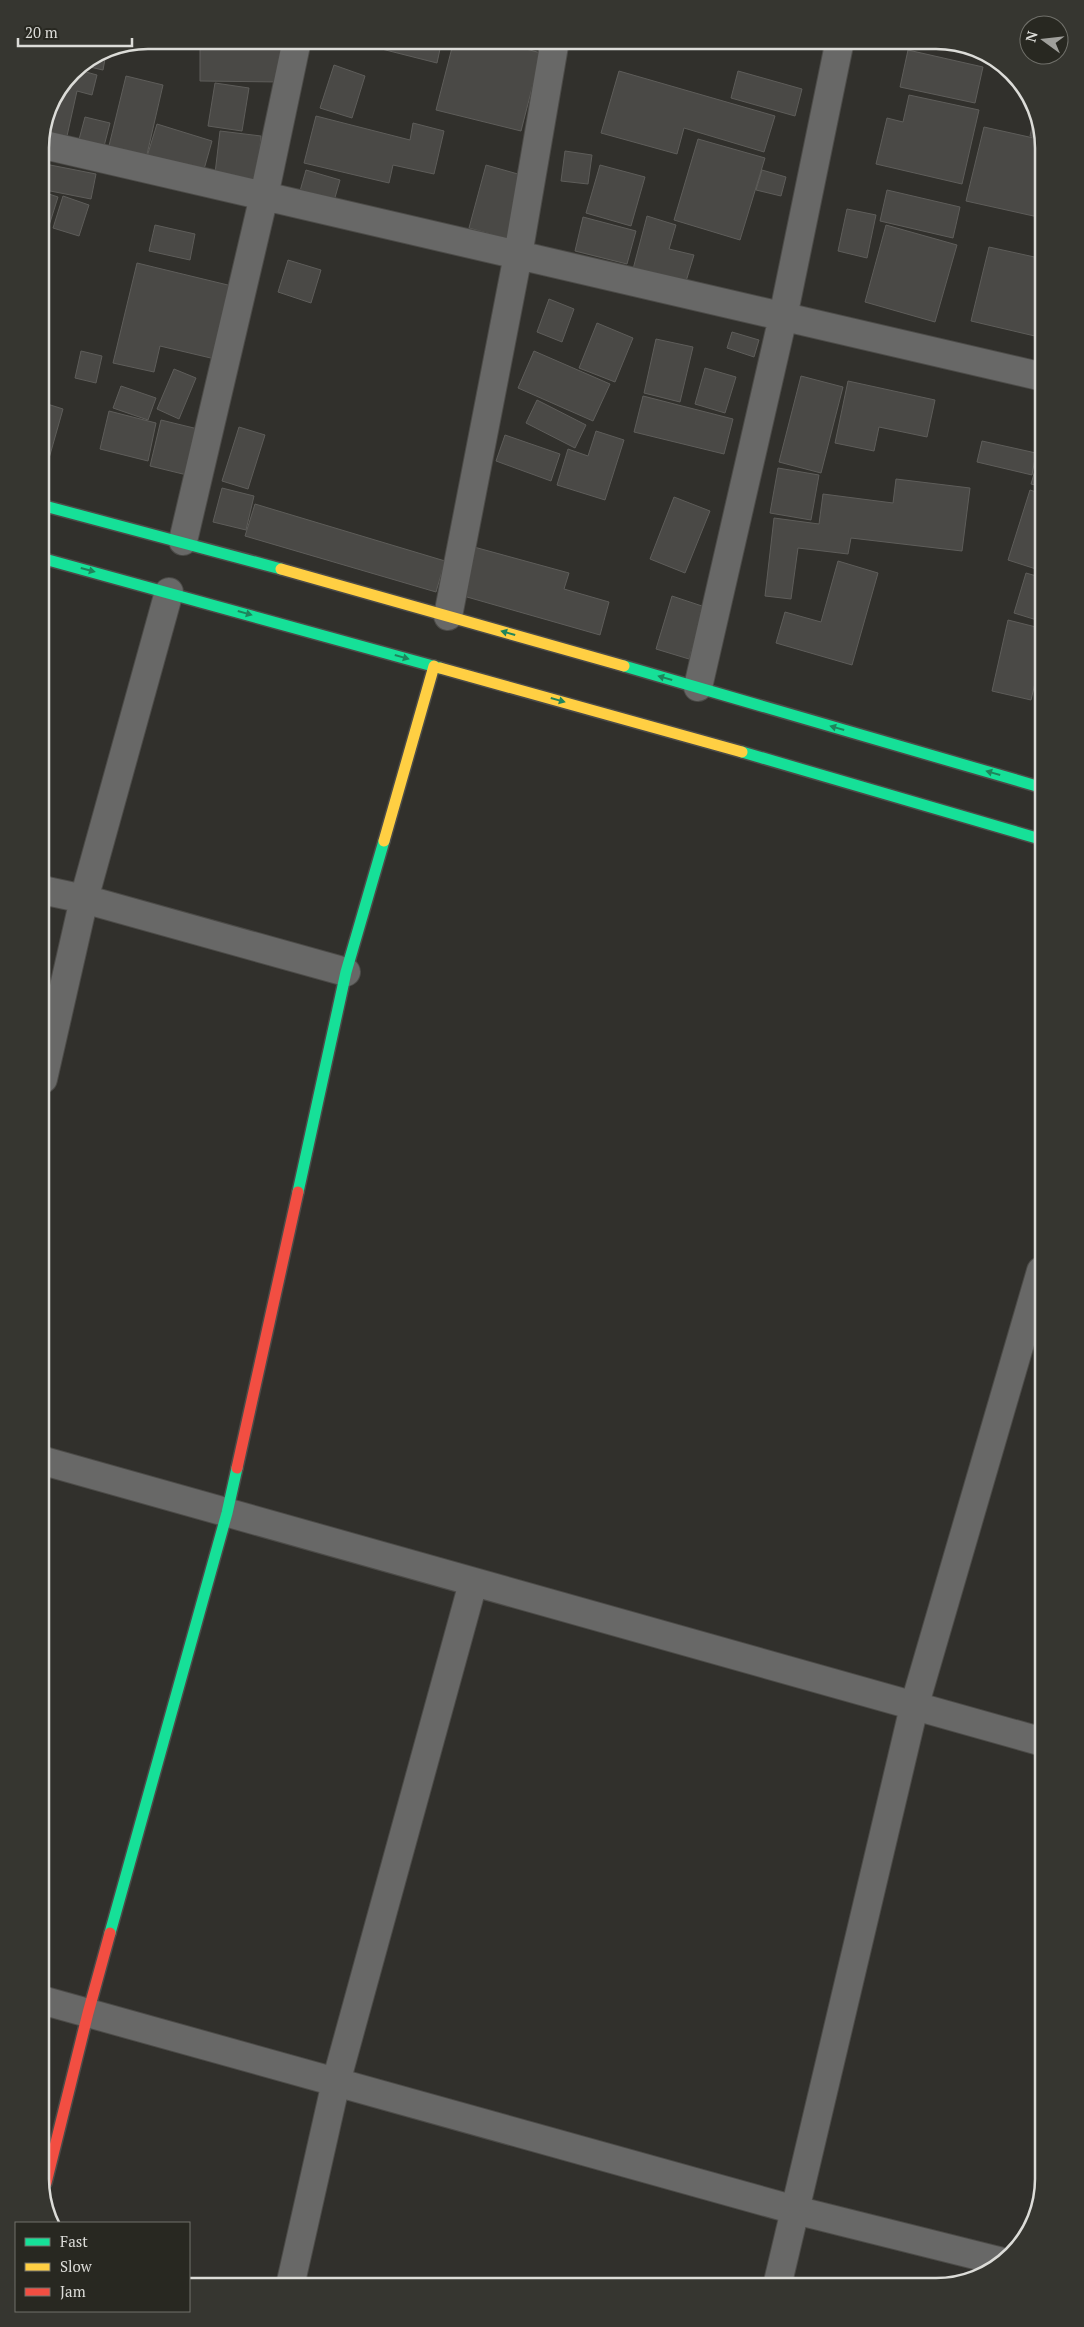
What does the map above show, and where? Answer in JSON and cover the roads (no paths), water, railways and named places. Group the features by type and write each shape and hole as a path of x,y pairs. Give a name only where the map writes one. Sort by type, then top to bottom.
{"main road":[{"path":"49,506 183,541 448,616 1035,786"},
{"path":"49,560 688,736 1035,838"},
{"path":"49,2171 88,2013 227,1513 346,972 434,666"}],"street":[{"path":"183,541 264,196 295,49"},
{"path":"448,616 518,255 553,49"},
{"path":"698,687 783,317 838,49"},
{"path":"49,146 1035,375"},
{"path":"49,1053 84,899 169,592"},
{"path":"49,892 84,899 346,972"},
{"path":"779,2278 914,1707 1035,1295"},
{"path":"49,1462 1035,1740"},
{"path":"292,2278 336,2082 473,1582"},
{"path":"49,2002 795,2210 994,2260"}]}
